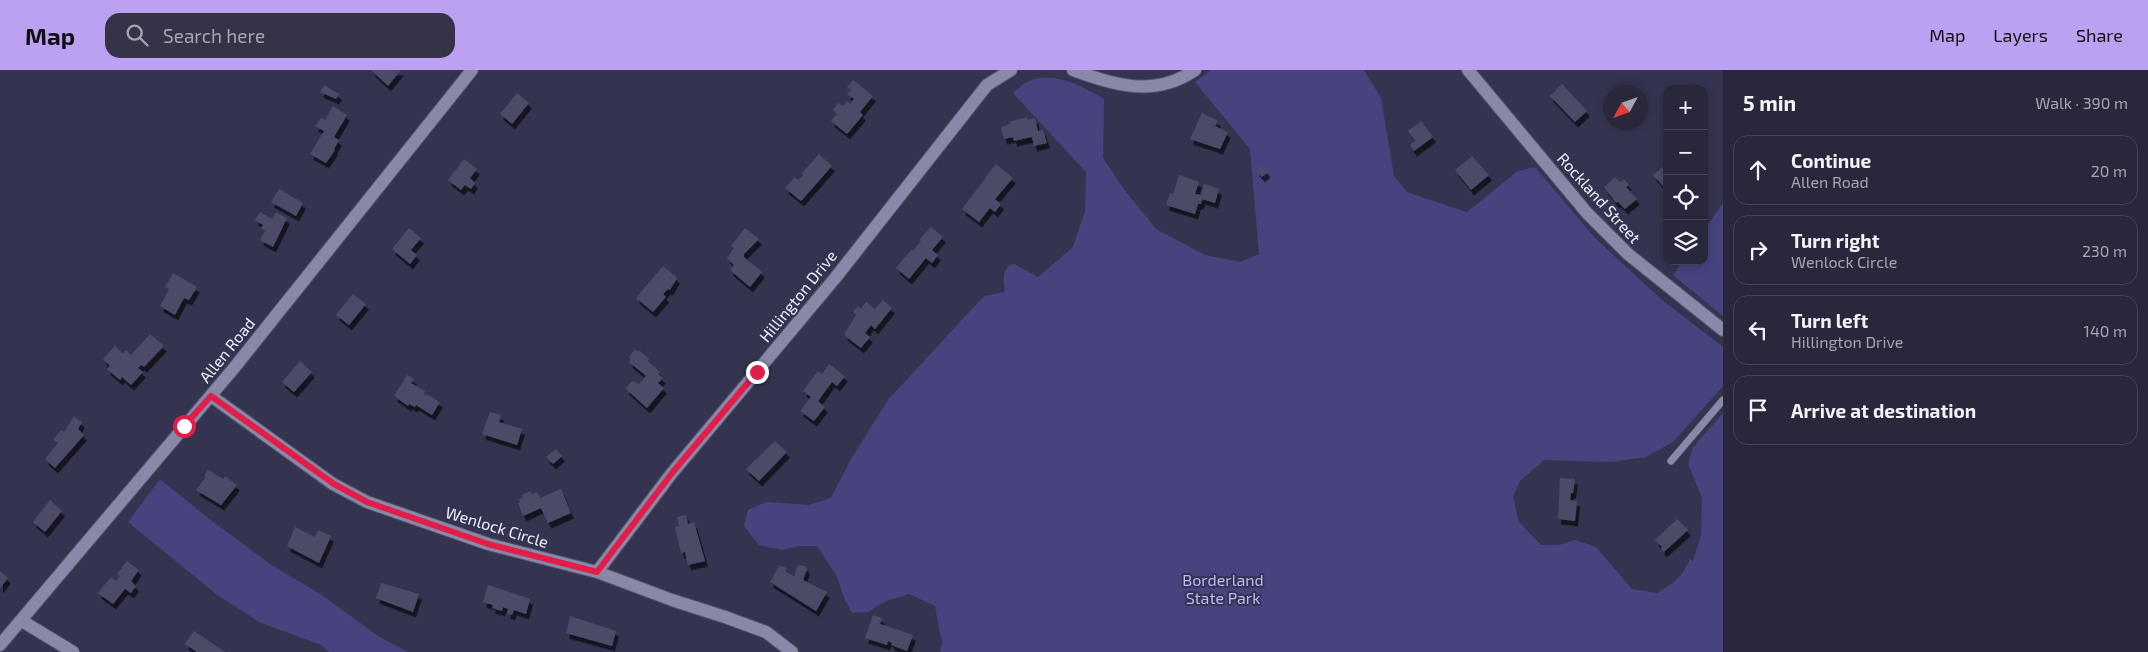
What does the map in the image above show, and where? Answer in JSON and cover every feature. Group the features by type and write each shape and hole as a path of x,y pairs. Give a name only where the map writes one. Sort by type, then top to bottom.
{"street":[{"name":"Allen Road","path":"0,645 211,396 472,70"},
{"name":"Hillington Drive","path":"597,572 672,473 836,277 987,86 1011,70"},
{"path":"1073,70 1114,84 1140,88 1165,84 1195,70"},
{"name":"Rockland Street","path":"1468,70 1587,213 1628,254 1723,330"},
{"name":"Wenlock Circle","path":"211,396 334,484 367,502 488,544 597,572 766,632 792,652"},
{"path":"22,620 73,652"}],"lane":[{"path":"1671,461 1723,400"}],"green space":[{"name":"Borderland State Park","path":"1211,70 1364,70 1381,98 1394,176 1407,192 1467,212 1518,171 1535,167 1595,238 1661,299 1723,347 1723,386 1673,442 1646,457 1612,462 1544,460 1520,481 1513,497 1519,522 1541,545 1559,545 1575,540 1596,547 1632,589 1657,593 1677,579 1684,571 1690,559 1693,561 1701,535 1702,498 1688,464 1693,447 1723,413 1723,652 940,652 942,643 935,606 909,594 886,601 868,612 852,613 837,577 817,546 800,546 782,550 759,545 744,526 748,510 766,502 809,505 831,498 851,459 888,400 984,296 1005,292 1004,279 1007,268 1014,264 1038,277 1073,247 1085,211 1086,172 1013,93 1025,83 1039,78 1068,81 1104,99 1103,158 1123,188 1156,229 1205,255 1241,262 1259,254 1250,149 1195,82"},
{"path":"1723,203 1723,316 1673,275 1680,265 1708,265 1708,224"},
{"path":"160,479 208,518 273,566 322,595 378,636 408,652 329,652 321,645 259,622 216,594 128,522"}],"building":[{"path":"371,70 401,70 388,86"},
{"path":"853,80 873,96 860,112 863,115 847,134 831,121 837,114 833,110 838,103 843,106 847,101 850,104 854,99 847,94 851,90 847,87"},
{"path":"1562,84 1587,111 1575,122 1550,96"},
{"path":"324,85 339,94 336,99 320,92"},
{"path":"517,93 529,103 512,124 500,114"},
{"path":"333,106 347,115 334,137 339,140 326,163 310,154 324,131 315,126 321,118 325,120"},
{"path":"1202,113 1218,121 1215,126 1228,132 1220,149 1190,139"},
{"path":"1027,117 1027,120 1035,118 1038,131 1043,130 1047,143 1034,146 1032,137 1014,141 1013,137 1004,139 1001,127 1010,124 1009,122"},
{"path":"1421,121 1433,137 1414,151 1410,145 1415,141 1408,131"},
{"path":"819,154 832,166 801,201 785,188 795,177 798,180 803,175 802,173"},
{"path":"1472,156 1489,175 1471,190 1455,170"},
{"path":"464,159 477,169 470,178 475,183 471,189 465,185 461,190 448,180"},
{"path":"996,164 1013,178 995,199 1001,204 995,212 990,208 979,222 962,209"},
{"path":"1261,165 1268,172 1262,177 1256,170"},
{"path":"1663,167 1663,186 1653,175"},
{"path":"1179,175 1199,182 1195,194 1201,195 1204,184 1219,189 1215,203 1202,199 1201,204 1198,204 1195,214 1166,205 1170,193 1173,194"},
{"path":"1615,177 1620,182 1624,179 1629,185 1626,187 1637,199 1625,209 1618,202 1616,203 1604,187"},
{"path":"279,189 303,203 296,216 271,202"},
{"path":"260,212 272,219 276,212 287,218 273,247 260,240 265,231 261,228 263,225 255,220"},
{"path":"931,227 943,237 932,250 938,255 932,263 926,258 909,279 896,268 911,250 913,251 921,241 919,240"},
{"path":"409,228 421,238 411,250 417,255 410,264 392,249"},
{"path":"745,228 759,239 744,254 744,257 762,272 750,287 730,270 734,265 727,258 734,248 731,246"},
{"path":"663,266 677,278 670,290 668,289 663,294 666,297 653,312 636,298"},
{"path":"173,273 197,287 189,300 184,298 175,315 160,306 169,289 165,287"},
{"path":"353,294 366,304 349,325 336,315"},
{"path":"883,300 892,308 875,329 871,325 865,333 870,337 861,348 844,335 856,315 853,312 858,306 861,309 866,302 875,309"},
{"path":"150,334 164,346 144,367 141,365 138,368 143,372 131,385 122,377 120,380 107,369 110,366 103,359 115,346 123,354 126,350 131,355"},
{"path":"635,349 638,352 639,350 649,359 648,361 660,372 658,374 663,378 658,383 664,388 647,408 626,388 632,381 639,384 646,376 629,362 631,359 629,357"},
{"path":"300,361 312,372 294,392 282,382"},
{"path":"829,364 845,376 837,386 832,382 818,401 825,407 814,421 800,411 811,397 803,391 818,371 822,374"},
{"path":"407,375 414,379 411,383 425,391 424,394 440,402 432,415 416,405 415,407 409,404 408,406 394,396"},
{"path":"490,412 501,415 499,422 522,429 517,445 482,434"},
{"path":"74,416 82,422 78,429 84,435 55,468 45,459 58,443 53,440 61,430 64,432"},
{"path":"775,441 787,452 759,481 746,469"},
{"path":"556,449 562,456 553,464 546,457"},
{"path":"208,470 223,479 225,476 237,485 221,505 196,490 206,477 204,476"},
{"path":"1560,478 1575,479 1570,500 1577,501 1575,521 1558,519"},
{"path":"561,489 571,513 548,523 541,508 523,516 518,503 520,502 519,499 523,498 522,495 531,491 532,494 537,492 540,498"},
{"path":"50,500 62,511 45,532 33,522"},
{"path":"686,515 688,524 694,522 705,561 688,565 685,552 681,553 675,527 679,526 677,517"},
{"path":"1677,519 1688,530 1664,552 1655,540"},
{"path":"295,527 315,537 318,530 331,536 319,563 287,546"},
{"path":"127,561 139,570 131,581 136,586 131,593 125,589 113,604 98,593 111,577 116,581 120,576 117,574"},
{"path":"799,565 805,566 807,569 803,580 827,592 816,611 770,582 779,566 787,568 785,571 795,577 796,568"},
{"path":"0,571 8,578 0,588"},
{"path":"381,583 419,594 413,612 376,598"},
{"path":"488,585 530,599 526,614 514,610 512,615 507,613 508,609 503,607 502,611 492,608 493,605 483,602"},
{"path":"873,615 882,618 880,624 913,635 907,651 891,645 892,643 888,641 887,645 865,638"},
{"path":"570,616 616,631 612,646 566,633"},
{"path":"194,631 225,652 197,652 185,644"}],"route":[{"path":"184,426 211,396 334,484 367,502 488,544 597,572 672,473 757,372"}]}
